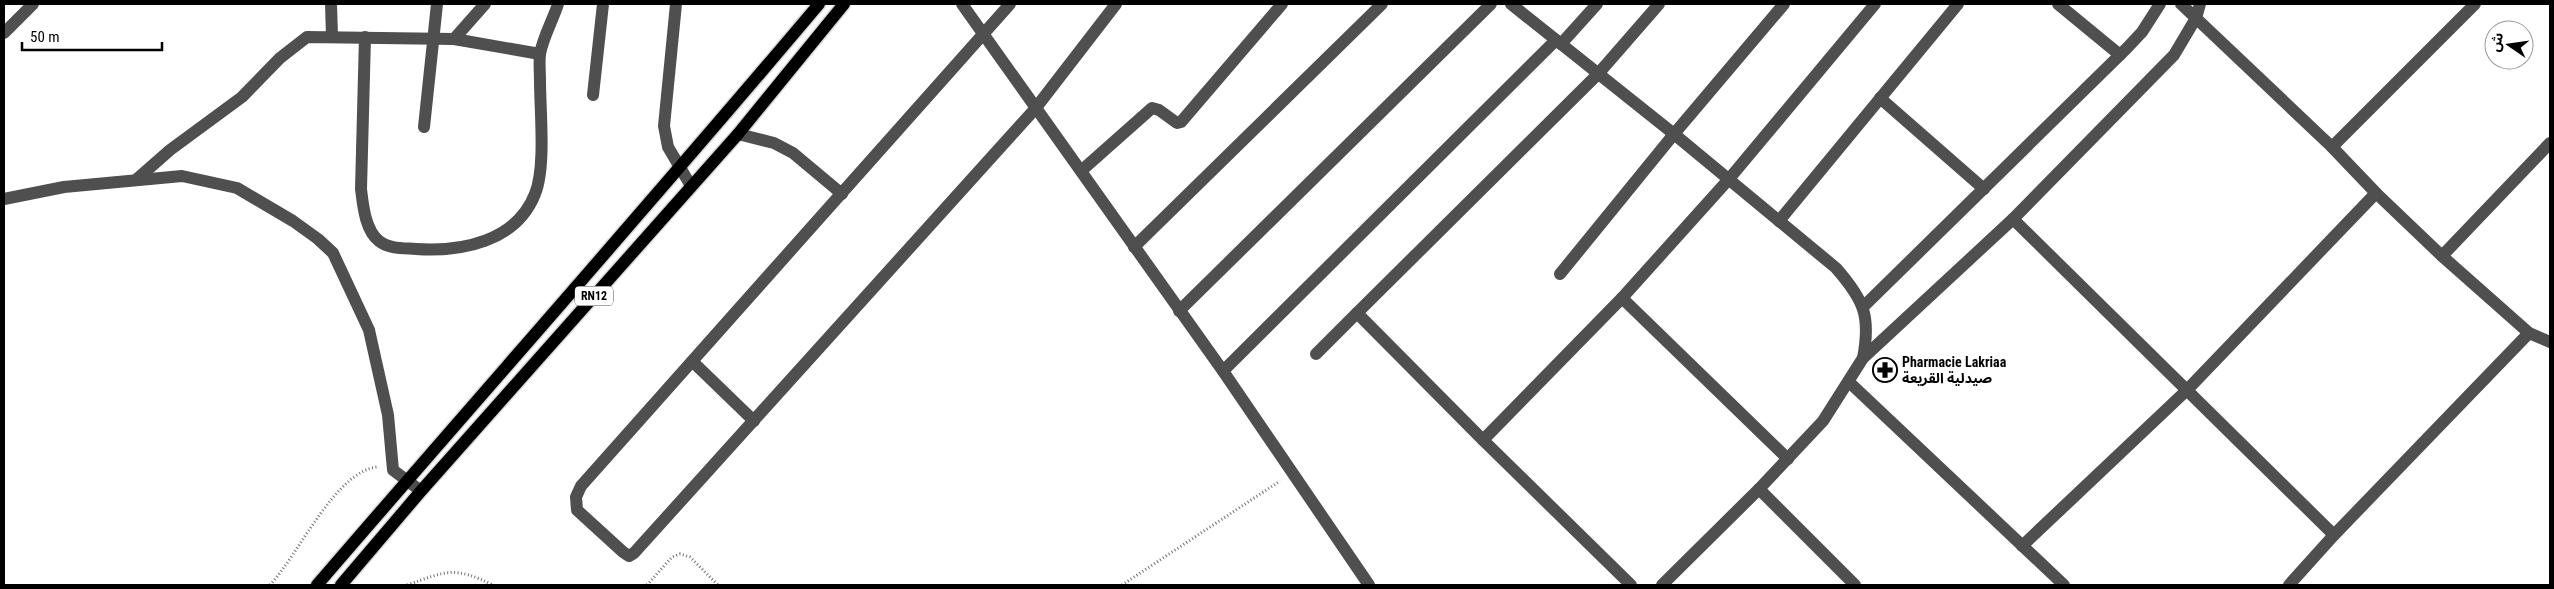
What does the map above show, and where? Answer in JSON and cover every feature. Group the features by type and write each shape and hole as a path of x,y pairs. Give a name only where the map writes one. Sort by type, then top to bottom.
{"main road":[{"name":"RN12","path":"341,585 421,491 738,134 844,4"},
{"name":"RN12","path":"317,585 406,480 680,169 814,6"}],"street":[{"path":"4,32 33,4"},
{"path":"331,4 332,36"},
{"path":"424,127 436,4"},
{"path":"454,39 485,4"},
{"path":"365,37 360,160 364,211 372,232 378,241 398,247 444,251 487,241 502,232 520,216 535,194 540,169 540,54 558,4"},
{"path":"593,95 603,4"},
{"path":"676,4 664,126 668,147 690,186"},
{"path":"962,4 1223,371 1291,474 1369,585"},
{"path":"1010,4 581,486 576,497 577,510 623,552 629,556 634,553 1035,109 1116,4"},
{"path":"1081,171 1152,108 1159,110 1173,122 1181,122 1282,4"},
{"path":"1134,246 1382,4"},
{"path":"1179,311 1491,4"},
{"path":"1511,4 1674,134 1836,268 1852,286 1864,307 1867,334 1863,358"},
{"path":"1223,371 1597,4"},
{"path":"1316,354 1598,74 1659,4"},
{"path":"1560,274 1674,134 1784,4"},
{"path":"1483,440 1622,298 1729,180 1875,4"},
{"path":"1779,221 1958,4"},
{"path":"2058,4 2120,55"},
{"path":"1864,307 2120,55 2142,32 2160,4"},
{"path":"2181,4 2332,147 2376,193 2442,256 2529,333 2550,342"},
{"path":"1662,585 1759,489 1823,421 1850,382 1863,358 2013,219 2174,55 2196,18 2200,4"},
{"path":"2332,147 2475,4"},
{"path":"137,179 170,150 242,98 295,44 307,37 454,39 540,54"},
{"path":"1880,98 1984,189"},
{"path":"738,134 774,143 793,153 842,194"},
{"path":"2442,256 2550,143"},
{"path":"4,199 64,187 182,176 238,188 293,221 318,239 333,253 369,330 388,415 393,470 421,491"},
{"path":"2022,546 2187,390 2376,193"},
{"path":"2013,219 2334,535"},
{"path":"1622,298 1788,459"},
{"path":"1358,313 1483,440 1631,585"},
{"path":"2289,585 2334,535 2529,333"},
{"path":"693,362 754,421"},
{"path":"1850,382 2062,585"},
{"path":"1759,489 1855,585"}],"path":[{"path":"270,585 283,572 340,487 357,474 370,468 381,467 393,470"},
{"path":"1122,585 1291,474"},
{"path":"647,585 672,557 680,554 690,558 718,585"},
{"path":"407,585 444,572 462,571 493,585"}],"place":[{"name":"Pharmacie Lakriaa صيدلية القريعة","path":"1885,370"}]}
